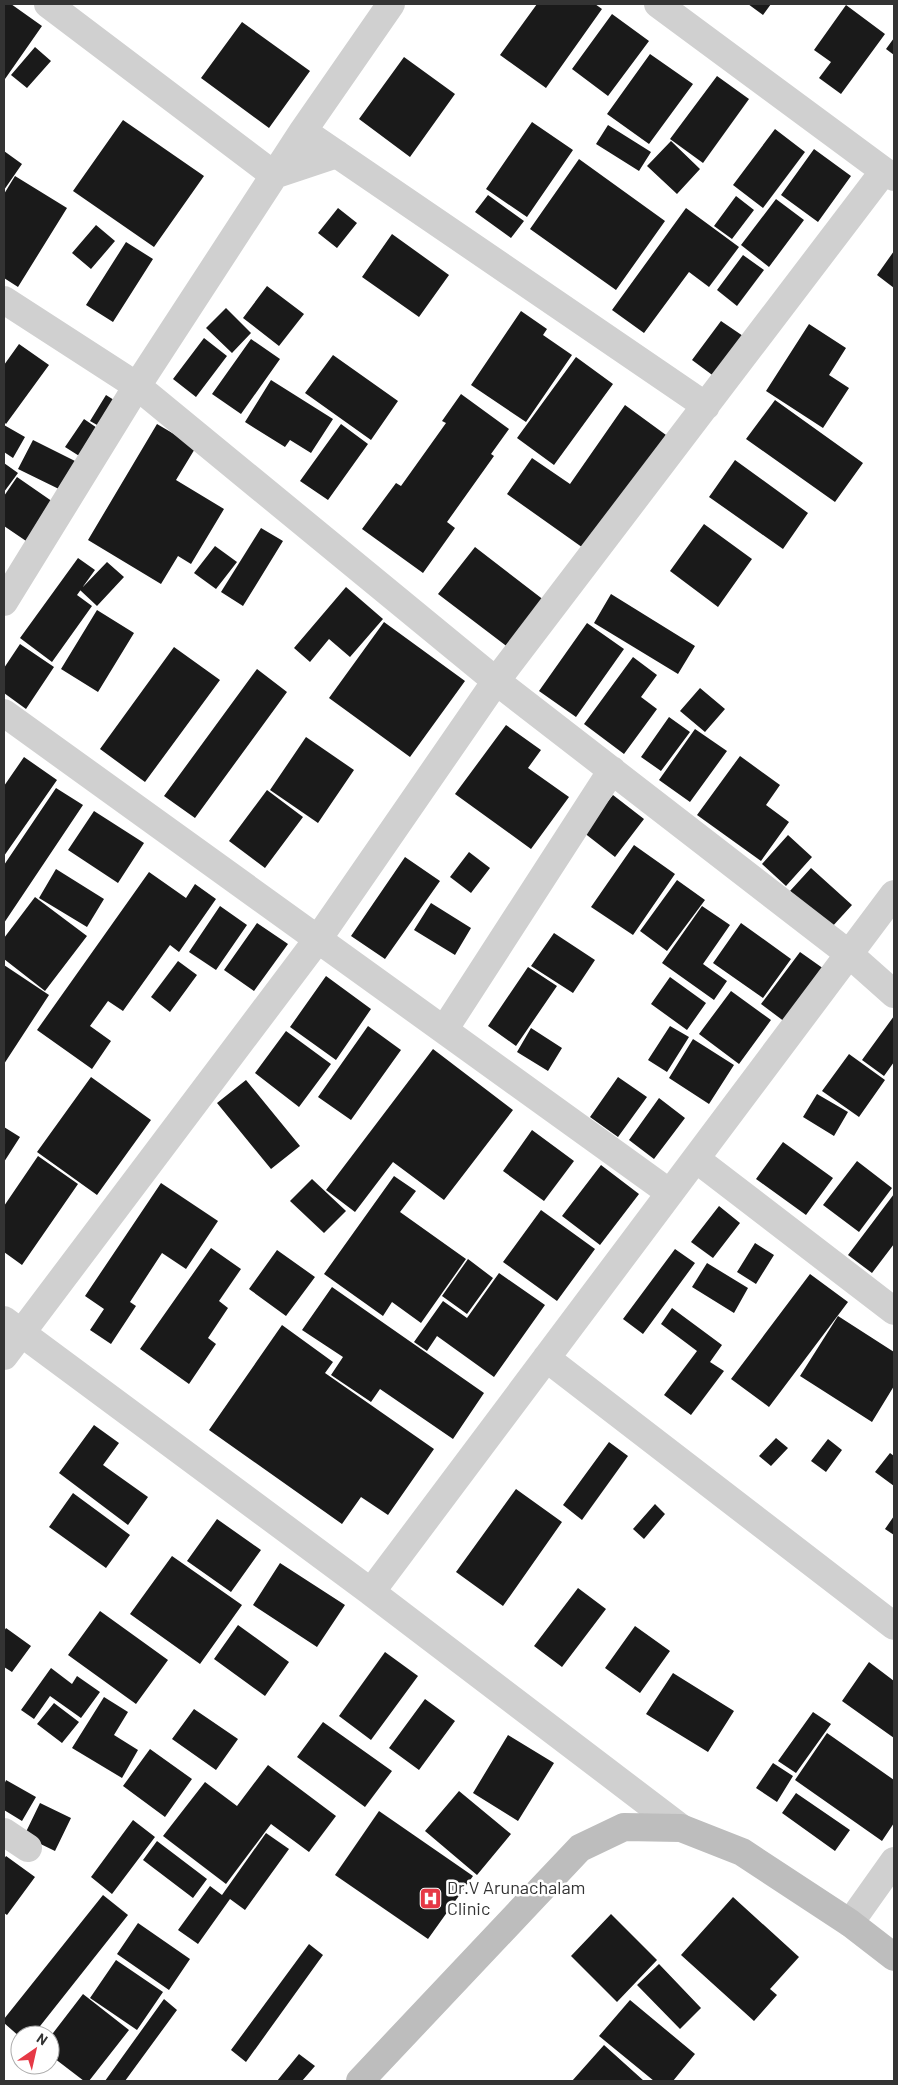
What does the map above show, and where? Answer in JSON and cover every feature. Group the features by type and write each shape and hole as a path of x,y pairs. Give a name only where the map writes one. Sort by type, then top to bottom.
{"main road":[{"path":"360,2081 580,1848 624,1827 681,1828 742,1852 850,1923 894,1957"}],"street":[{"path":"48,4 274,175"},
{"path":"4,602 137,386 303,131 390,4"},
{"path":"4,1356 12,1326 318,939 496,681 706,406 889,174 658,4"},
{"path":"303,131 706,406"},
{"path":"274,175 337,154"},
{"path":"4,300 137,386 496,681 850,954 894,994"},
{"path":"4,713 670,1193"},
{"path":"444,1030 612,770"},
{"path":"371,1592 894,894"},
{"path":"696,1159 894,1311"},
{"path":"12,1326 371,1592 681,1828"},
{"path":"546,1358 894,1626"},
{"path":"4,1832 28,1848"},
{"path":"850,1923 894,1861"}],"building":[{"path":"4,4 11,4 42,26 5,79"},
{"path":"537,4 595,4 602,9 546,88 500,55"},
{"path":"748,4 771,4 763,15"},
{"path":"846,5 885,34 841,94 819,78 831,62 814,50"},
{"path":"612,14 649,41 608,96 572,69"},
{"path":"242,22 310,71 269,128 201,78"},
{"path":"894,38 894,55 886,49"},
{"path":"35,47 51,61 27,88 11,75"},
{"path":"650,54 693,84 649,144 607,114"},
{"path":"404,57 455,94 410,157 359,119"},
{"path":"717,76 749,99 703,163 670,139"},
{"path":"123,120 204,176 154,247 73,191"},
{"path":"532,122 573,150 527,217 486,189"},
{"path":"608,125 651,152 639,171 596,144"},
{"path":"775,129 805,152 763,208 733,185"},
{"path":"671,141 700,169 677,194 647,166"},
{"path":"814,149 851,176 818,222 781,195"},
{"path":"4,151 22,164 4,190"},
{"path":"579,159 665,221 616,290 530,229"},
{"path":"15,176 67,208 18,287 4,278 4,194"},
{"path":"488,195 524,221 511,238 475,212"},
{"path":"736,196 754,210 732,239 714,226"},
{"path":"776,199 804,220 769,267 741,245"},
{"path":"338,208 357,223 337,248 318,233"},
{"path":"686,208 739,247 709,287 689,272 644,333 612,310"},
{"path":"96,225 115,241 91,269 72,253"},
{"path":"392,234 449,275 419,317 362,277"},
{"path":"126,242 153,259 113,322 86,305"},
{"path":"894,251 894,288 877,275"},
{"path":"743,255 764,270 737,306 717,290"},
{"path":"267,286 304,314 279,346 243,318"},
{"path":"226,308 251,333 232,353 206,328"},
{"path":"521,311 547,329 543,335 572,355 526,422 471,385"},
{"path":"721,321 743,336 715,377 692,360"},
{"path":"809,324 846,348 829,375 849,388 823,428 766,391"},
{"path":"204,338 227,356 196,397 173,379"},
{"path":"251,339 280,359 241,414 212,394"},
{"path":"19,344 49,365 6,424 4,422 4,365"},
{"path":"333,355 398,401 371,440 305,393"},
{"path":"576,357 613,384 554,465 517,438"},
{"path":"271,380 333,419 311,453 290,440 285,447 245,422"},
{"path":"461,394 509,429 491,454 494,456 447,522 455,528 423,573 362,529 396,483 401,486 446,423 442,421"},
{"path":"106,395 122,405 106,430 90,421"},
{"path":"775,400 863,463 835,502 746,439"},
{"path":"625,405 666,435 586,550 507,494 532,458 570,484"},
{"path":"84,419 103,432 84,459 65,447"},
{"path":"157,424 196,447 176,480 224,509 191,564 178,556 161,584 88,540"},
{"path":"341,424 368,444 328,500 300,481"},
{"path":"4,425 25,437 13,458 4,452"},
{"path":"33,440 79,463 65,492 18,469"},
{"path":"735,460 808,513 783,549 709,497"},
{"path":"4,463 18,473 4,492"},
{"path":"17,477 56,504 29,543 4,526 4,496"},
{"path":"704,524 752,559 718,607 670,571"},
{"path":"261,528 283,541 243,606 221,592"},
{"path":"215,546 237,562 216,589 194,573"},
{"path":"475,547 549,604 513,651 438,594"},
{"path":"78,558 95,570 77,595 92,606 52,662 20,638"},
{"path":"107,562 124,577 97,606 80,590"},
{"path":"346,587 383,619 350,657 329,639 310,662 294,648"},
{"path":"611,594 695,646 678,674 594,623"},
{"path":"97,610 134,633 98,692 61,669"},
{"path":"384,622 465,681 410,757 329,698"},
{"path":"587,623 624,649 576,717 539,691"},
{"path":"20,644 54,667 26,709 4,693 4,668"},
{"path":"174,647 220,680 145,782 100,749"},
{"path":"633,657 657,675 641,697 657,709 624,754 584,724"},
{"path":"257,669 287,692 195,818 164,796"},
{"path":"700,688 725,709 705,732 680,711"},
{"path":"669,717 690,732 661,771 641,757"},
{"path":"506,725 541,750 528,768 569,797 531,849 455,794"},
{"path":"695,729 727,751 690,802 659,780"},
{"path":"306,737 354,770 318,823 270,790"},
{"path":"740,756 780,785 766,805 789,822 761,861 697,815"},
{"path":"24,757 57,780 4,856 4,786"},
{"path":"56,788 83,805 4,923 4,865"},
{"path":"267,790 303,817 265,868 229,841"},
{"path":"613,795 644,819 615,857 583,832"},
{"path":"94,811 144,843 118,883 68,850"},
{"path":"788,835 812,857 786,886 762,864"},
{"path":"634,845 675,874 633,935 591,907"},
{"path":"469,852 490,868 471,893 450,877"},
{"path":"405,857 440,881 385,959 351,936"},
{"path":"811,868 852,905 831,928 790,891"},
{"path":"56,869 104,899 87,927 39,898"},
{"path":"149,872 186,898 195,884 216,899 179,952 170,945 123,1011 108,1001 90,1026 111,1041 92,1069 37,1030"},
{"path":"677,880 705,900 667,951 640,931"},
{"path":"35,897 87,936 45,991 4,959 4,938"},
{"path":"431,903 471,928 455,955 414,930"},
{"path":"220,906 247,925 216,970 189,952"},
{"path":"702,906 730,925 703,964 727,981 714,1000 662,963"},
{"path":"257,923 288,944 254,991 224,970"},
{"path":"741,923 791,959 763,998 713,963"},
{"path":"554,933 595,960 573,993 531,966"},
{"path":"800,952 824,969 785,1022 761,1004"},
{"path":"178,961 197,975 170,1012 151,997"},
{"path":"4,965 49,995 4,1064"},
{"path":"528,967 557,986 516,1046 488,1026"},
{"path":"326,976 371,1009 336,1060 290,1027"},
{"path":"670,977 706,1003 687,1030 651,1004"},
{"path":"731,991 771,1020 739,1064 699,1034"},
{"path":"894,1016 894,1062 884,1076 862,1060"},
{"path":"368,1026 401,1050 351,1120 318,1097"},
{"path":"670,1026 689,1037 667,1072 648,1060"},
{"path":"531,1028 562,1048 548,1071 517,1052"},
{"path":"286,1031 331,1064 299,1107 255,1073"},
{"path":"693,1039 734,1065 709,1104 669,1078"},
{"path":"433,1049 513,1110 444,1200 393,1162 355,1212 326,1190"},
{"path":"849,1054 885,1080 859,1117 822,1091"},
{"path":"91,1077 151,1120 97,1195 37,1152"},
{"path":"618,1077 647,1097 618,1137 590,1117"},
{"path":"246,1080 300,1146 271,1169 217,1103"},
{"path":"817,1094 848,1112 834,1136 803,1117"},
{"path":"659,1098 685,1118 654,1159 629,1140"},
{"path":"4,1127 20,1137 4,1162"},
{"path":"532,1130 574,1161 544,1201 503,1171"},
{"path":"783,1142 833,1178 806,1215 756,1179"},
{"path":"38,1156 78,1184 22,1265 4,1252 4,1206"},
{"path":"857,1161 892,1188 859,1232 823,1205"},
{"path":"601,1165 639,1194 600,1245 562,1216"},
{"path":"394,1176 416,1191 400,1212 466,1259 421,1323 392,1302 383,1316 324,1274"},
{"path":"312,1179 346,1211 324,1233 290,1201"},
{"path":"161,1183 218,1221 186,1269 162,1253 130,1302 136,1306 111,1344 90,1330 104,1309 85,1296"},
{"path":"894,1194 894,1244 872,1273 848,1255"},
{"path":"719,1206 740,1223 713,1258 691,1242"},
{"path":"541,1210 595,1249 557,1301 503,1262"},
{"path":"755,1243 774,1255 756,1284 737,1272"},
{"path":"211,1248 241,1269 219,1301 228,1308 208,1338 216,1344 189,1384 140,1349"},
{"path":"675,1249 695,1263 643,1334 623,1319"},
{"path":"277,1250 315,1277 286,1316 249,1289"},
{"path":"468,1259 493,1278 467,1314 442,1296"},
{"path":"707,1263 748,1288 734,1313 692,1287"},
{"path":"499,1273 545,1305 494,1377 437,1336 427,1351 414,1342 443,1301 467,1318"},
{"path":"810,1274 848,1302 769,1407 731,1379"},
{"path":"332,1287 484,1393 453,1439 380,1389 371,1402 331,1375 343,1357 302,1330"},
{"path":"672,1308 722,1345 710,1362 724,1371 691,1415 664,1395 697,1351 661,1324"},
{"path":"838,1316 894,1352 894,1386 872,1422 800,1376"},
{"path":"282,1325 333,1362 325,1373 434,1449 388,1515 361,1497 342,1524 209,1430"},
{"path":"94,1425 119,1443 103,1465 148,1497 128,1525 59,1473"},
{"path":"776,1438 788,1448 771,1466 759,1456"},
{"path":"828,1439 842,1450 826,1472 811,1461"},
{"path":"609,1442 628,1456 582,1520 563,1505"},
{"path":"890,1453 894,1456 894,1486 875,1472"},
{"path":"516,1489 562,1522 503,1606 456,1572"},
{"path":"73,1493 130,1535 106,1568 49,1527"},
{"path":"655,1504 665,1514 644,1539 633,1529"},
{"path":"894,1516 894,1535 885,1529"},
{"path":"217,1519 261,1550 231,1592 187,1561"},
{"path":"172,1556 242,1605 200,1664 130,1614"},
{"path":"280,1563 345,1605 317,1647 253,1605"},
{"path":"578,1588 606,1609 562,1667 534,1646"},
{"path":"100,1611 168,1660 136,1704 68,1655"},
{"path":"238,1625 289,1662 265,1696 214,1659"},
{"path":"635,1626 670,1651 640,1693 605,1668"},
{"path":"6,1628 31,1646 12,1672 4,1667 4,1631"},
{"path":"385,1652 418,1676 371,1740 339,1716"},
{"path":"869,1662 894,1681 894,1738 842,1701"},
{"path":"51,1668 72,1684 77,1676 100,1692 81,1718 50,1696 34,1719 21,1710"},
{"path":"673,1673 734,1711 708,1752 646,1714"},
{"path":"104,1697 128,1712 114,1735 138,1750 122,1778 72,1748"},
{"path":"425,1699 455,1721 419,1770 389,1748"},
{"path":"54,1703 79,1722 62,1743 37,1724"},
{"path":"194,1709 238,1739 216,1770 172,1739"},
{"path":"813,1712 831,1724 796,1773 778,1761"},
{"path":"323,1722 392,1771 365,1807 297,1757"},
{"path":"827,1733 894,1780 894,1823 882,1841 795,1780"},
{"path":"508,1735 554,1763 518,1821 473,1793"},
{"path":"150,1749 192,1779 165,1817 123,1786"},
{"path":"773,1763 793,1776 777,1802 756,1788"},
{"path":"268,1765 336,1816 309,1852 271,1824 226,1884 163,1836 205,1782 237,1806"},
{"path":"6,1780 36,1797 22,1821 4,1810 4,1785"},
{"path":"459,1791 511,1834 477,1875 425,1831"},
{"path":"796,1793 850,1830 835,1851 782,1813"},
{"path":"40,1803 71,1818 55,1851 24,1836"},
{"path":"379,1811 473,1876 428,1939 335,1875"},
{"path":"133,1820 155,1837 112,1894 91,1877"},
{"path":"266,1833 289,1849 245,1910 230,1899 198,1944 178,1930 210,1886 222,1895"},
{"path":"157,1841 207,1879 193,1898 143,1860"},
{"path":"6,1856 35,1877 7,1915 4,1913 4,1859"},
{"path":"103,1895 128,1915 41,2025 10,2025 10,2028 4,2023 4,2019"},
{"path":"733,1897 799,1957 770,1989 777,1995 754,2021 681,1955"},
{"path":"611,1914 657,1960 617,2002 571,1956"},
{"path":"138,1923 190,1959 169,1990 117,1954"},
{"path":"309,1944 323,1955 246,2062 231,2050"},
{"path":"116,1960 163,1992 137,2030 90,1998"},
{"path":"659,1964 701,2008 680,2029 637,1985"},
{"path":"83,1994 129,2030 89,2081 84,2081 60,2063 59,2025"},
{"path":"164,1999 177,2010 125,2081 105,2081"},
{"path":"630,2000 695,2054 673,2081 654,2081 599,2036"},
{"path":"604,2045 644,2081 572,2081"},
{"path":"299,2054 315,2066 302,2081 277,2081"}],"place":[{"name":"Dr.V Arunachalam Clinic","path":"431,1898"}]}
